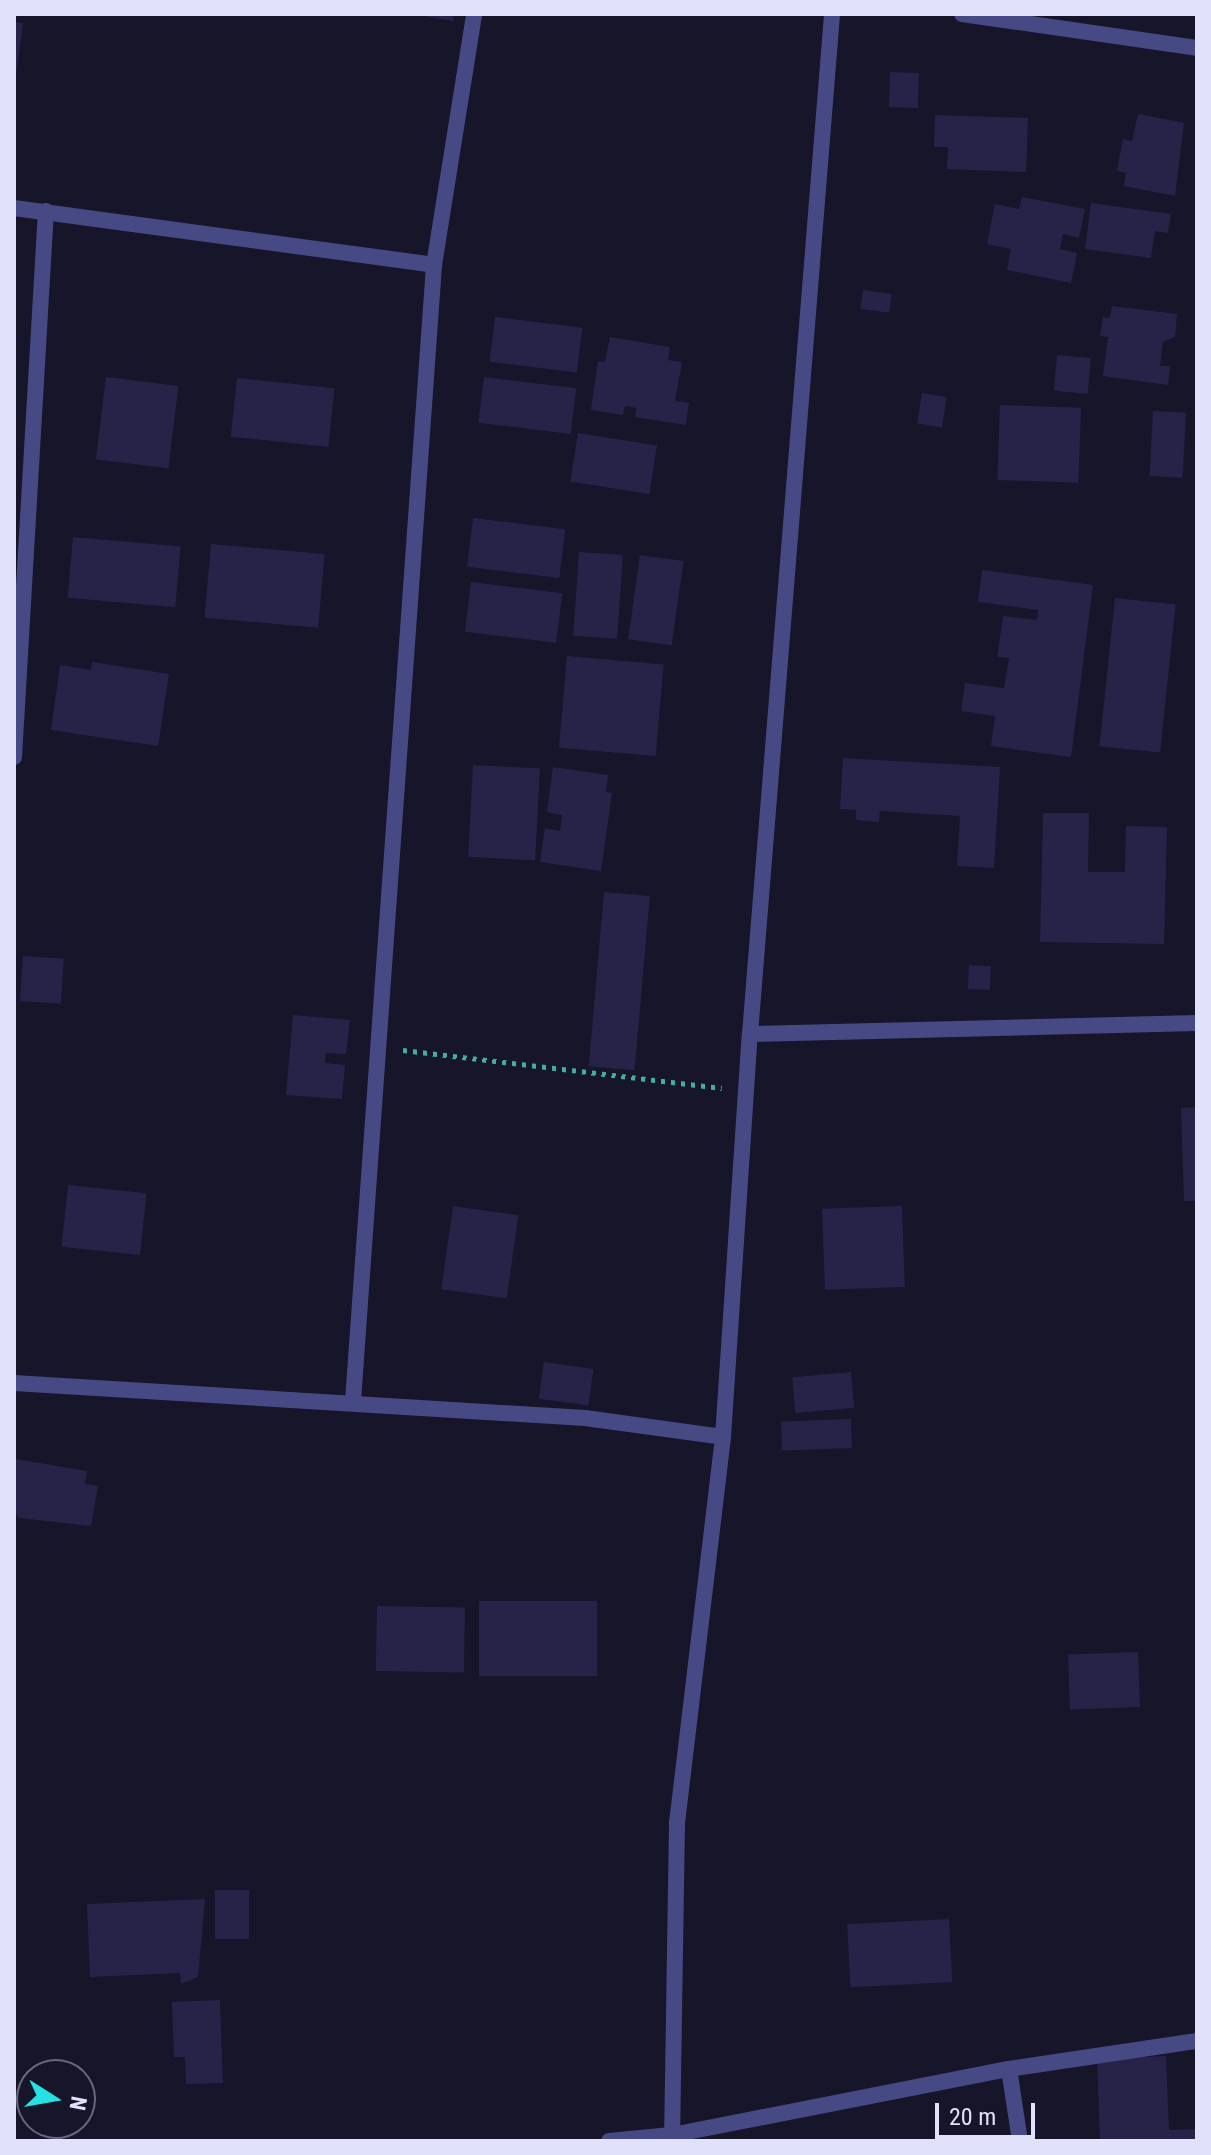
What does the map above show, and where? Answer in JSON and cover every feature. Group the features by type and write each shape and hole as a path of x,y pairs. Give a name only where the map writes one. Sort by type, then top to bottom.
{"street":[{"path":"353,1401 434,265 474,14"},
{"path":"672,2138 677,1823 723,1437 749,1092 750,1034 832,14"},
{"path":"962,14 1197,48"},
{"path":"14,208 434,265"},
{"path":"14,757 46,211"},
{"path":"750,1034 1197,1023"},
{"path":"14,1383 353,1401 585,1418 723,1437"},
{"path":"609,2141 672,2138 1009,2069 1197,2041"},
{"path":"1009,2069 1020,2141"}],"path":[{"path":"378,1047 749,1092"}],"building":[{"path":"412,14 454,14 453,21"},
{"path":"14,22 23,23 16,76 14,76"},
{"path":"890,72 919,73 918,108 889,107"},
{"path":"1138,114 1184,123 1175,196 1124,186 1126,173 1117,171 1123,139 1132,141"},
{"path":"935,115 1028,118 1026,172 947,169 948,147 934,147"},
{"path":"1022,197 1085,209 1079,238 1063,234 1060,249 1077,253 1071,283 1007,270 1011,249 987,244 995,204 1019,209"},
{"path":"1091,203 1171,214 1168,233 1155,231 1151,258 1085,249"},
{"path":"863,290 892,294 889,313 860,309"},
{"path":"1112,306 1177,314 1175,337 1163,342 1160,366 1170,366 1168,385 1103,376 1108,337 1100,336 1103,317 1110,318"},
{"path":"495,317 582,328 577,372 490,362"},
{"path":"610,337 670,347 668,360 682,362 675,401 689,403 686,425 635,417 636,408 625,406 623,415 591,410 598,361 605,362"},
{"path":"1057,355 1091,358 1088,394 1054,391"},
{"path":"106,377 178,386 168,468 96,459"},
{"path":"484,377 576,388 571,434 478,423"},
{"path":"237,378 334,388 328,447 231,437"},
{"path":"922,393 947,397 942,428 917,424"},
{"path":"1000,405 1081,408 1078,483 997,480"},
{"path":"1153,411 1186,413 1183,478 1150,476"},
{"path":"578,433 657,446 649,494 570,481"},
{"path":"473,518 565,529 559,578 467,567"},
{"path":"73,537 181,546 175,607 68,598"},
{"path":"211,544 325,554 318,628 205,618"},
{"path":"579,552 623,555 617,639 573,636"},
{"path":"640,555 684,561 672,645 628,639"},
{"path":"982,570 1093,585 1071,757 991,746 995,716 961,711 965,683 1004,688 1009,658 997,657 1003,616 1037,620 1038,610 978,602"},
{"path":"471,582 562,593 556,643 465,632"},
{"path":"1115,598 1176,604 1160,753 1099,746"},
{"path":"567,656 664,664 656,756 559,748"},
{"path":"92,662 169,674 158,746 51,730 60,665 91,670"},
{"path":"843,758 1000,767 994,868 957,866 960,816 880,811 879,822 856,820 856,810 840,809"},
{"path":"473,765 540,769 535,860 468,857"},
{"path":"553,767 608,775 606,792 612,793 601,871 540,862 545,828 560,831 562,815 547,812"},
{"path":"1043,813 1089,813 1088,872 1125,872 1126,826 1167,827 1164,944 1040,942"},
{"path":"604,892 650,896 635,1070 589,1066"},
{"path":"23,956 64,959 61,1004 20,1001"},
{"path":"969,965 991,966 990,990 968,989"},
{"path":"293,1015 350,1020 346,1054 326,1053 325,1063 345,1065 342,1099 286,1095"},
{"path":"1197,1107 1197,1201 1184,1201 1181,1108"},
{"path":"68,1185 147,1193 140,1255 62,1247"},
{"path":"453,1206 518,1215 507,1298 441,1289"},
{"path":"902,1206 905,1287 825,1290 822,1209"},
{"path":"544,1362 594,1369 588,1406 539,1399"},
{"path":"851,1372 854,1408 795,1413 792,1377"},
{"path":"851,1419 852,1448 782,1450 781,1421"},
{"path":"16,1459 87,1471 85,1484 98,1486 91,1526 19,1518 14,1512"},
{"path":"479,1601 597,1601 597,1676 479,1676"},
{"path":"377,1606 465,1608 464,1673 376,1671"},
{"path":"1138,1652 1140,1707 1070,1709 1068,1654"},
{"path":"215,1890 249,1890 249,1939 215,1939"},
{"path":"205,1899 198,1977 181,1984 180,1973 90,1977 87,1904"},
{"path":"949,1919 952,1982 850,1987 847,1924"},
{"path":"220,2000 223,2083 186,2084 185,2057 174,2057 172,2002"},
{"path":"1166,2056 1169,2130 1197,2129 1197,2141 1100,2141 1097,2059"}]}
